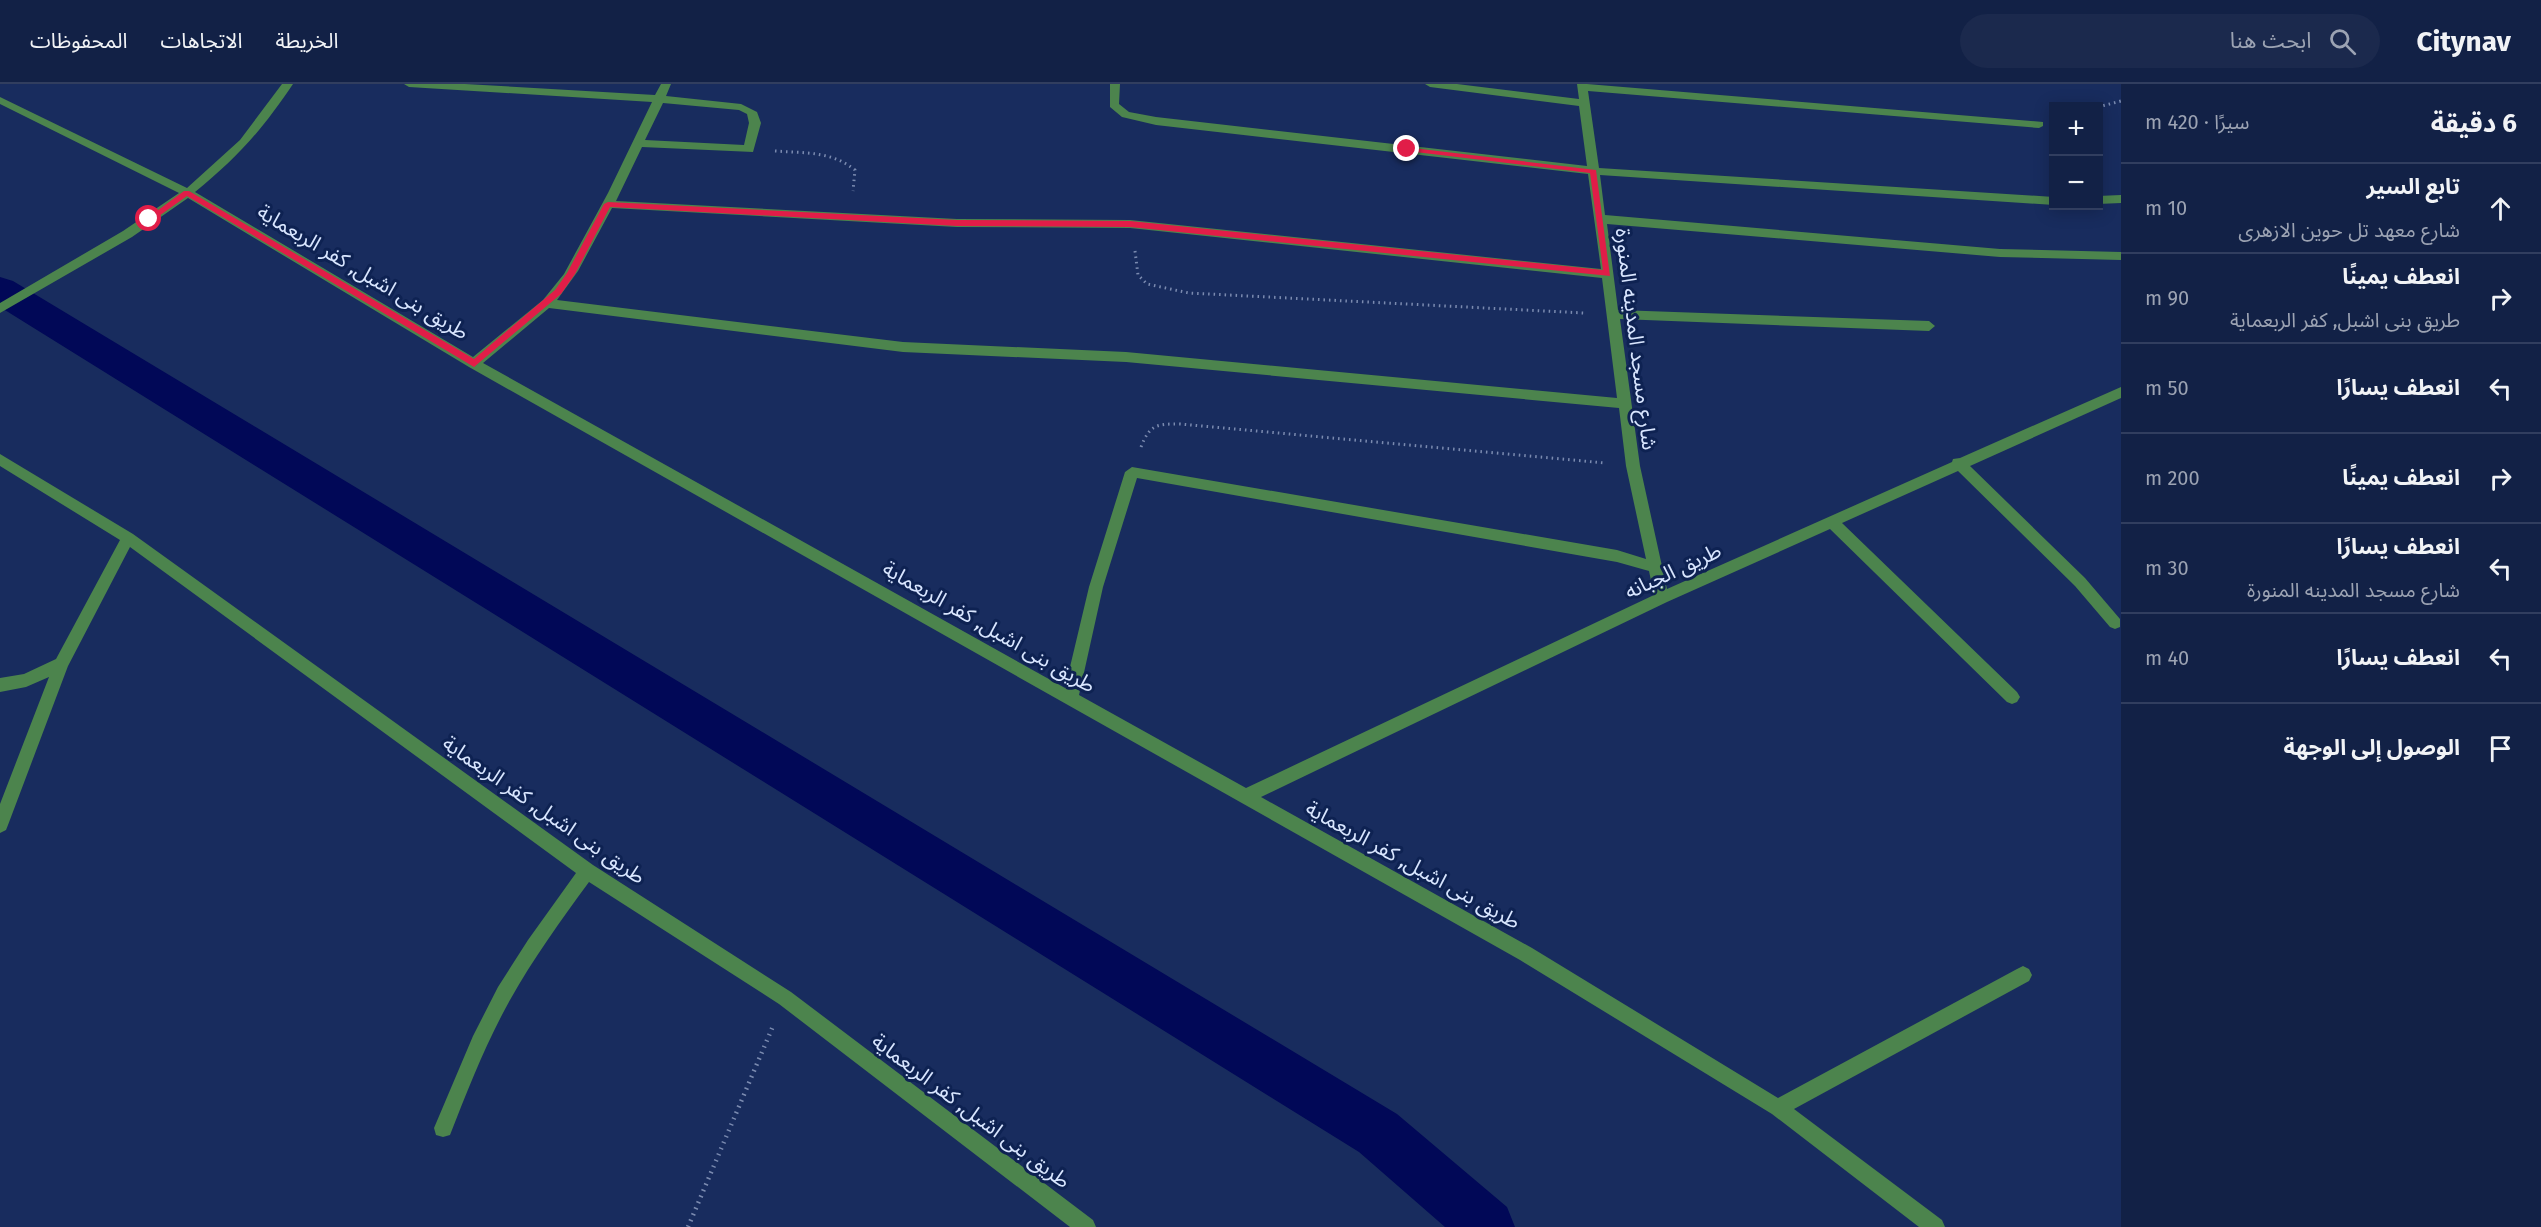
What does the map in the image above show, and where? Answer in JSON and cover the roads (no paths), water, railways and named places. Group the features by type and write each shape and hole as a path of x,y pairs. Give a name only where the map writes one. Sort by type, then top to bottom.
{"street":[{"path":"0,309 149,219 186,192 246,141 288,84"},
{"path":"409,84 659,99 741,107 752,112 755,123 749,149 638,143"},
{"path":"474,363 547,303 571,274 666,84"},
{"path":"1115,84 1114,105 1126,115 1156,121 1594,171 2049,201"},
{"path":"1430,84 1585,103"},
{"path":"1582,85 2039,124"},
{"name":"شارع مسجد المدينه المنورة","path":"1582,85 1633,466 1662,598"},
{"name":"طريق بنى اشبل, كفر الربعماية","path":"0,100 186,192 474,363 1526,954 1778,1108 1935,1227"},
{"path":"2103,200 2121,199"},
{"path":"608,204 957,223 1130,224 1608,274"},
{"path":"1600,219 2000,253 2121,256"},
{"path":"547,303 903,347 1126,357 1625,404"},
{"path":"1611,314 1929,326"},
{"name":"طريق الجبانه","path":"1246,796 1662,598 1958,463 2121,392"},
{"name":"طريق بنى اشبل, كفر الربعماية","path":"0,459 128,538 587,871 785,998 1086,1227"},
{"path":"1958,463 2080,582 2115,623"},
{"path":"1070,699 1096,587 1132,472 1617,556 1655,567"},
{"path":"1832,522 2012,697"},
{"path":"0,825 61,664 128,538"},
{"path":"0,685 26,680 61,664"},
{"path":"443,1128 471,1059 503,995 543,930 587,871"},
{"path":"1778,1108 2023,975"}],"waterway":[{"path":"0,290 1378,1133 1487,1227"}]}
